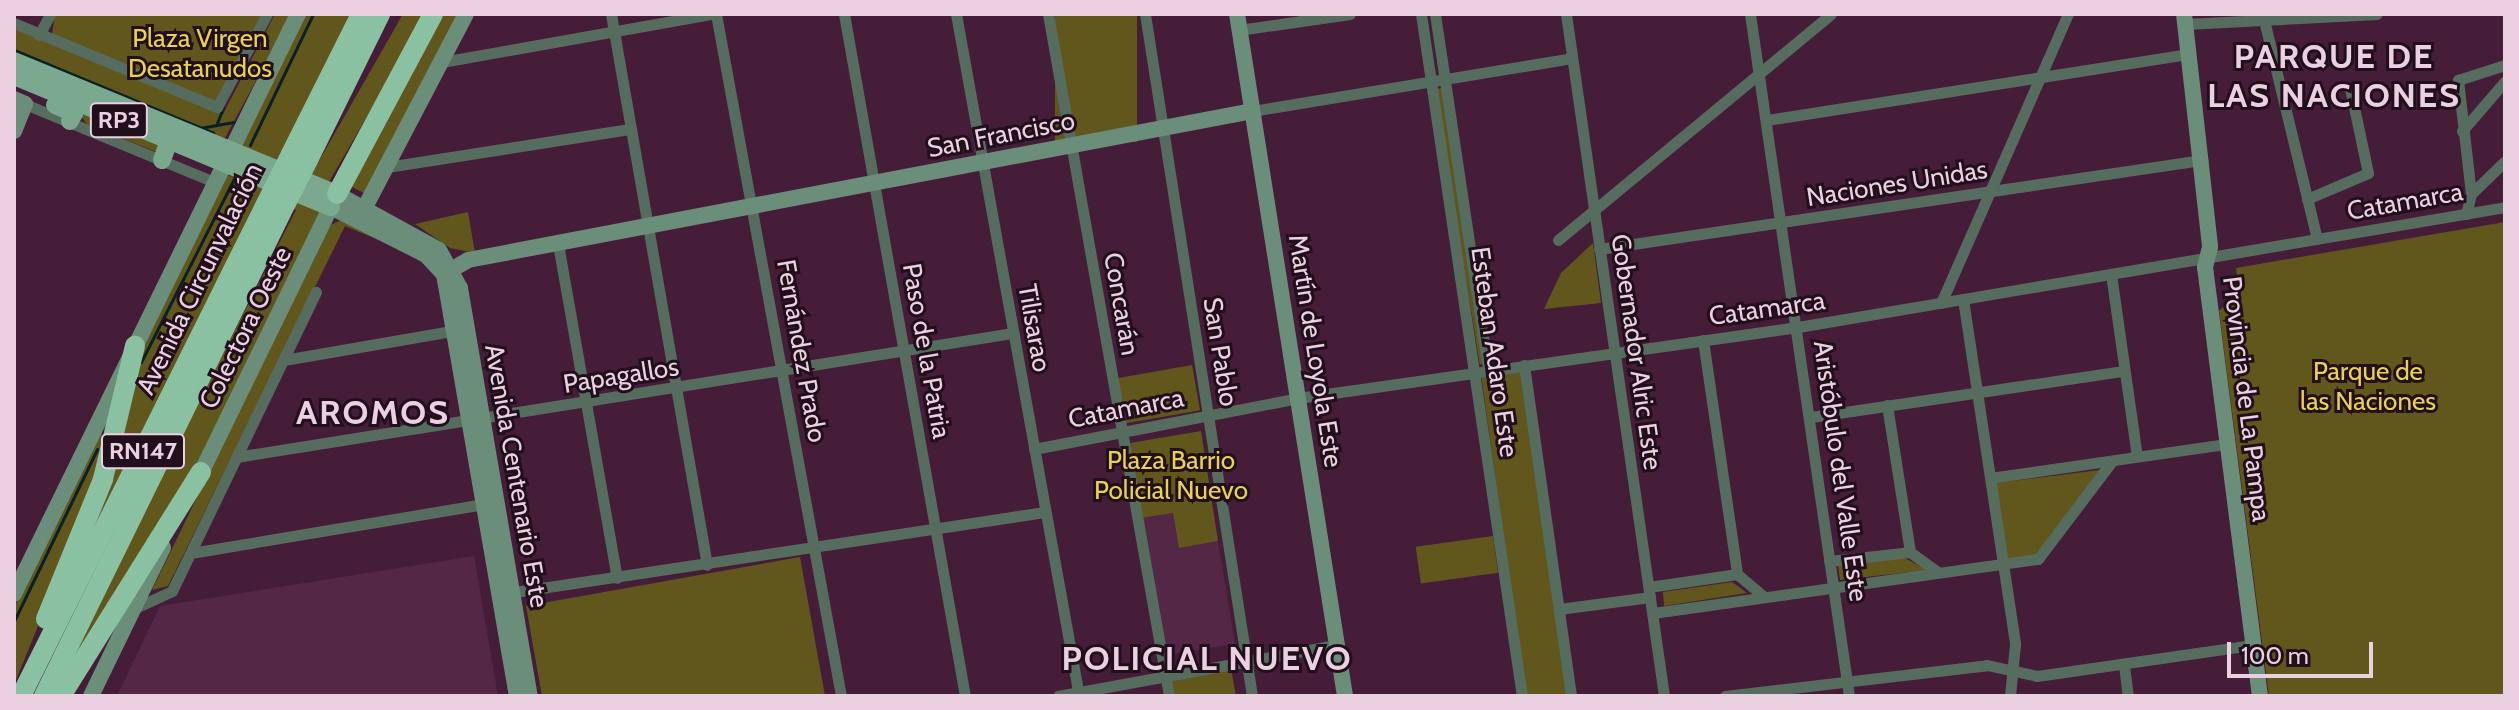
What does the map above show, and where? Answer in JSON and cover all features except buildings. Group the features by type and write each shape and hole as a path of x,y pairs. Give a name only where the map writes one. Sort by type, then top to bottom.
{"highway":[{"name":"Avenida Circunvalación","path":"299,157 361,14"},
{"name":"Avenida Circunvalación","path":"21,696 299,157 380,14"},
{"path":"334,201 433,14"},
{"name":"Avenida Circunvalación","path":"44,696 273,209"},
{"path":"14,696 103,479 135,346"},
{"path":"61,696 201,472"}],"main road":[{"name":"RP3","path":"14,61 226,158 334,201"},
{"name":"RP3","path":"22,79 169,141 226,158"},
{"path":"22,79 38,97 74,113 70,121"},
{"path":"162,160 169,141"}],"street":[{"path":"39,35 50,14"},
{"path":"14,23 217,107 267,14"},
{"path":"14,594 298,14"},
{"path":"448,270 364,210 466,14"},
{"path":"611,14 707,565"},
{"path":"442,62 714,14"},
{"name":"Fernández Prado","path":"714,14 754,208 841,696"},
{"name":"Paso de la Patria","path":"844,14 965,696"},
{"name":"Tilisarao","path":"956,14 1078,694"},
{"name":"Concarán","path":"1048,14 1169,696"},
{"name":"San Pablo","path":"1145,14 1252,696"},
{"path":"1238,22 1350,14"},
{"name":"Esteban Adaro Este","path":"1421,14 1482,371"},
{"name":"Esteban Adaro Este","path":"1435,14 1522,696"},
{"name":"Gobernador Alric Este","path":"1566,14 1664,696"},
{"name":"Aristóbulo del Valle Este","path":"1750,14 1798,327 1849,696"},
{"path":"1558,240 1831,14"},
{"path":"1941,303 2068,14"},
{"path":"2185,19 2264,20 2280,16 2377,14"},
{"name":"Provincia de La Pampa","path":"2185,19 2202,160 2207,258 2227,444 2260,696"},
{"path":"2264,20 2317,239"},
{"name":"Martín de Loyola Este","path":"1238,22 1345,696"},
{"path":"1767,120 2189,54"},
{"name":"San Francisco","path":"448,270 558,244 1252,111 1572,58"},
{"path":"2466,214 2471,194 2462,131 2461,75 2505,65"},
{"path":"2462,131 2505,81"},
{"path":"2307,199 2368,173 2350,88"},
{"path":"14,131 20,102 214,182"},
{"path":"387,167 631,129"},
{"name":"Naciones Unidas","path":"1599,249 2202,160"},
{"path":"2471,194 2505,161"},
{"name":"RP3","path":"334,201 364,210"},
{"name":"Colectora Oeste","path":"91,696 334,201"},
{"name":"Catamarca","path":"1034,449 1298,398 1798,327 2505,207"},
{"path":"558,244 617,578"},
{"name":"Avenida Centenario Este","path":"448,270 505,592 517,696"},
{"path":"2111,274 2137,456"},
{"path":"133,610 172,591 316,292"},
{"path":"1963,299 2002,563 2013,669 2010,696"},
{"path":"284,360 460,329"},
{"name":"Papagallos","path":"236,457 677,390 1013,333"},
{"path":"1703,340 1737,574 1763,596"},
{"name":"Esteban Adaro Este","path":"1524,365 1571,696"},
{"path":"1811,417 2124,371"},
{"path":"1887,405 1910,552"},
{"name":"Avenida Centenario Este","path":"475,419 484,504 530,696"},
{"path":"1990,478 2227,444"},
{"path":"1653,613 2002,563 2046,552 2112,461"},
{"path":"191,553 484,504"},
{"path":"505,592 707,565 1045,512"},
{"path":"1829,561 1910,552 1938,572"},
{"path":"1559,609 1737,574"},
{"path":"1058,696 1337,645"},
{"path":"1725,696 1847,681 2013,669 2037,676 2253,645"},
{"path":"2124,665 2128,696"}],"shaded area":[{"path":"1173,513 1179,548 1218,541 1235,644 1165,655 1142,518"},
{"path":"474,556 498,696 117,696 160,606"}],"green space":[{"name":"Plaza Virgen Desatanudos","path":"55,14 263,14 215,101 52,35"},
{"path":"275,14 292,14 225,138 14,55 14,28 223,114"},
{"path":"305,14 351,14 315,168 403,14 427,14 327,185 242,149 240,141"},
{"path":"442,14 459,14 366,194 350,186"},
{"path":"1055,14 1137,14 1137,142 1055,142"},
{"path":"1442,88 1486,364 1480,365 1436,89"},
{"path":"77,111 164,141 159,153 87,124"},
{"path":"227,175 321,210 217,431 67,674 62,671 296,210 265,196 26,682 133,364"},
{"path":"468,212 475,253 450,248 415,224"},
{"path":"341,220 417,256 345,226 168,586 152,590 329,226"},
{"name":"Parque de las Naciones","path":"2505,222 2505,696 2269,696 2219,311 2239,292 2236,268"},
{"path":"1593,243 1601,303 1544,309 1561,273"},
{"name":"Plaza Barrio Policial Nuevo","path":"1192,365 1200,410 1125,423 1117,378"},
{"path":"1521,372 1567,696 1526,696 1481,378"},
{"name":"Plaza Barrio Policial Nuevo","path":"1201,431 1218,541 1179,548 1173,513 1142,518 1130,443"},
{"path":"101,434 107,437 98,479 14,685 14,608"},
{"path":"2100,470 2036,556 2006,559 1996,483"},
{"path":"1493,536 1498,573 1421,583 1416,547"},
{"path":"800,557 825,696 542,696 526,606"},
{"path":"1903,557 1927,570 1840,580 1838,565"},
{"path":"1732,582 1747,593 1664,606 1663,592"},
{"path":"1231,669 1236,696 1173,696 1170,680"}],"waterway":[{"path":"250,145 313,14"},
{"path":"14,50 213,133"},
{"path":"217,123 223,108"},
{"path":"200,128 233,122"},
{"path":"141,362 235,177"},
{"path":"14,621 97,449"}],"district":[{"name":"PARQUE DE LAS NACIONES","path":"2334,76"},
{"name":"AROMOS","path":"373,413"},
{"name":"POLICIAL NUEVO","path":"1207,659"}]}
